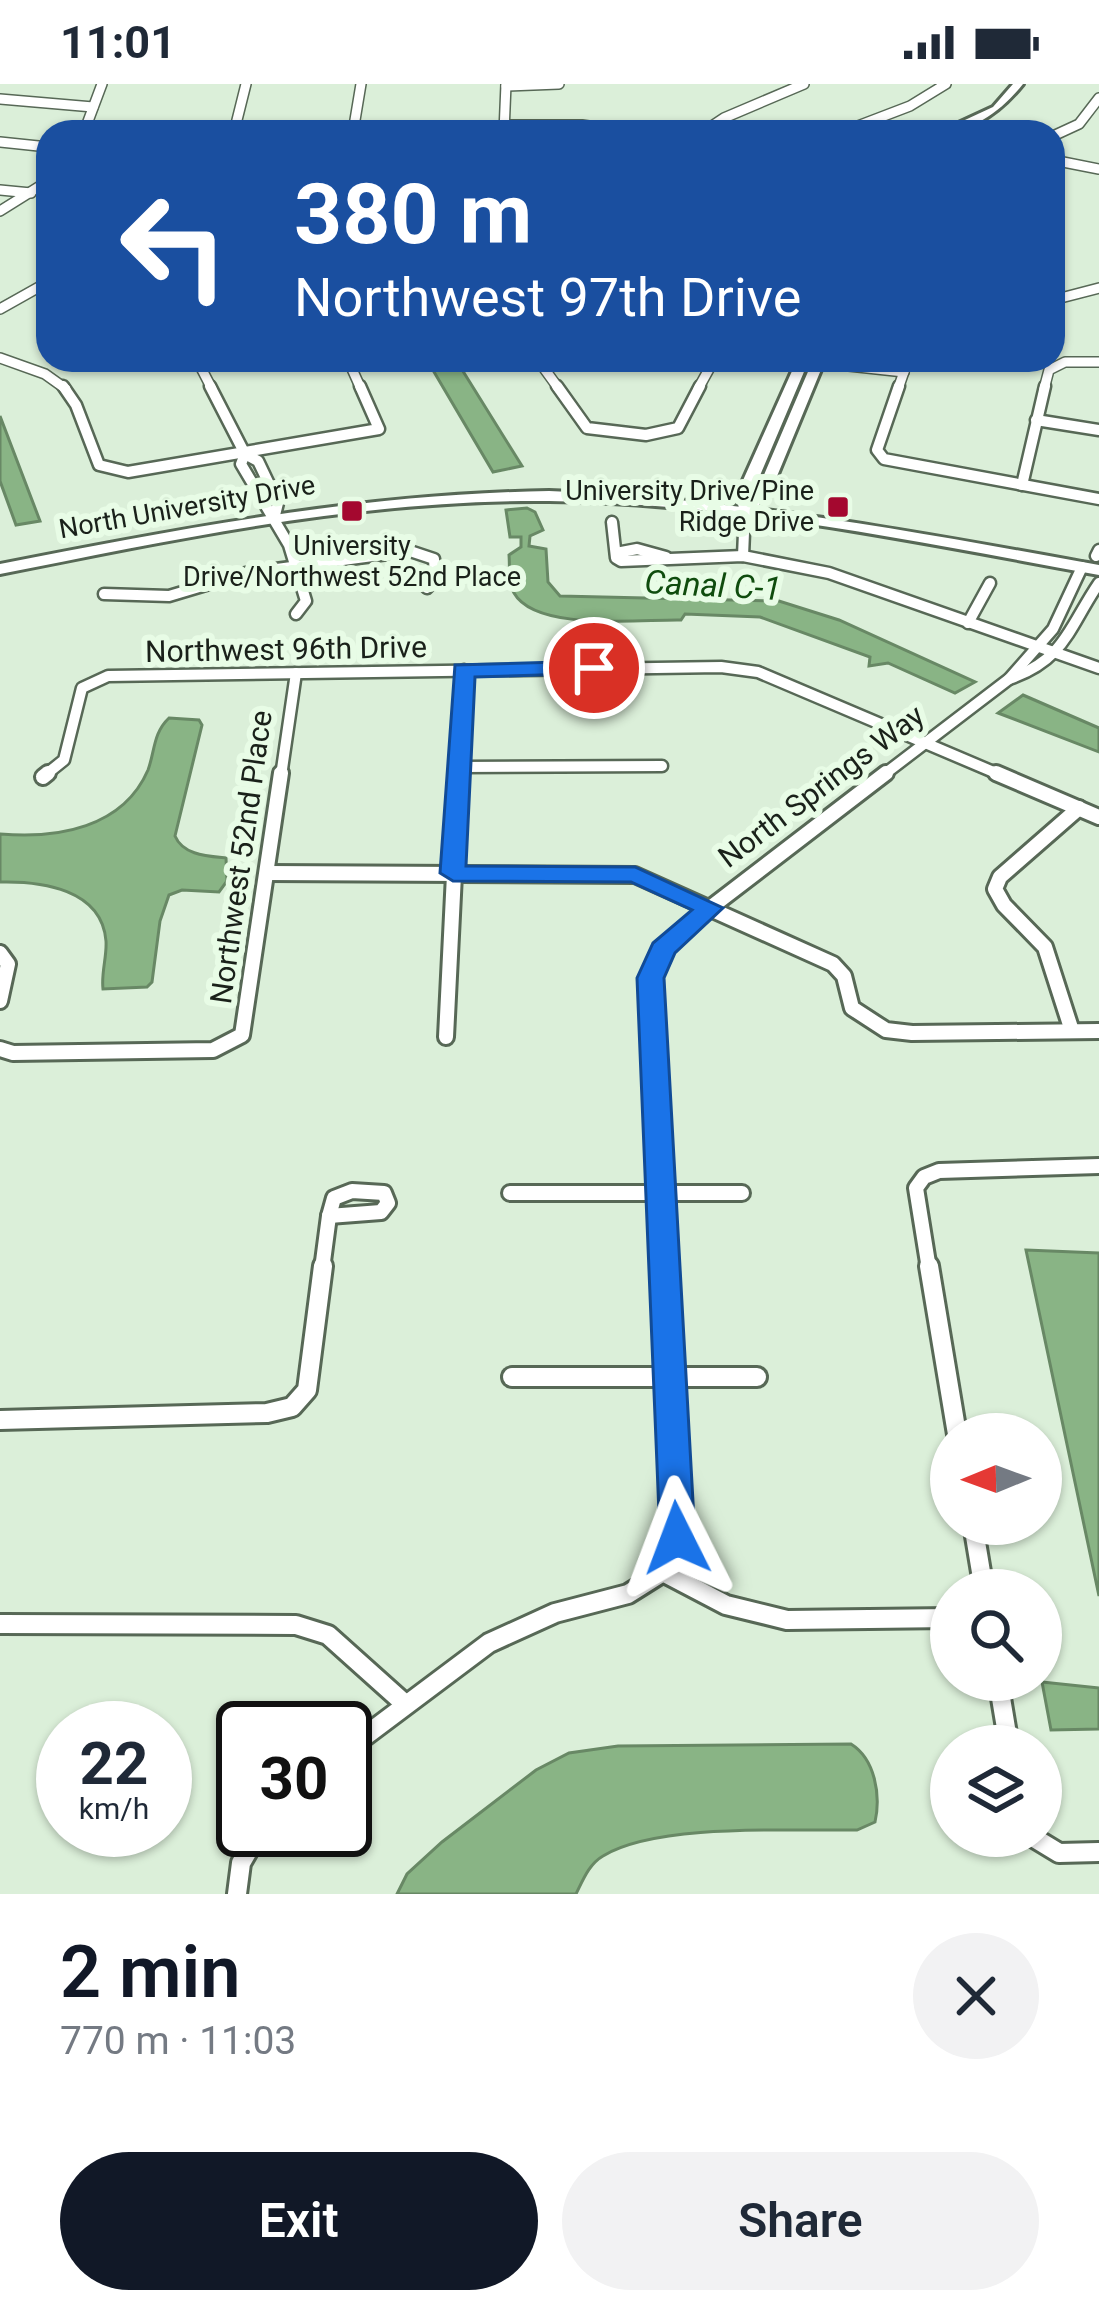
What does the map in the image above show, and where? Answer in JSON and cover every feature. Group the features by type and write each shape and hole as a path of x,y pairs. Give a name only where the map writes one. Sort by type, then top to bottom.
{"main road":[{"name":"North University Drive","path":"0,557 272,508 546,496 750,501 1096,561"},
{"name":"North University Drive","path":"750,501 1016,555 1096,561"},
{"name":"North University Drive","path":"0,569 272,508"}],"street":[{"path":"88,120 102,84"},
{"path":"237,120 246,84"},
{"path":"355,120 361,84"},
{"path":"504,120 506,85 559,84"},
{"path":"759,84 781,92"},
{"path":"726,120 804,84"},
{"path":"873,120 910,106 946,84"},
{"path":"972,120 997,109 1018,84"},
{"path":"989,120 1013,109 1030,84"},
{"path":"0,98 93,106"},
{"path":"1065,130 1079,124 1099,98"},
{"path":"0,142 36,145"},
{"path":"1065,162 1099,169"},
{"path":"0,190 32,193"},
{"path":"0,211 36,190"},
{"path":"0,309 36,289"},
{"path":"1065,297 1099,289"},
{"path":"26,295 36,298"},
{"path":"0,358 36,370"},
{"path":"1065,364 1099,362"},
{"path":"41,372 59,378 69,389 99,465 128,472 380,430 354,372"},
{"path":"203,372 245,454 258,461 272,508"},
{"path":"547,372 587,428 604,433 678,428 708,372"},
{"path":"743,556 741,524 806,372"},
{"path":"904,372 877,450 884,460 1099,499"},
{"path":"1022,485 1048,372"},
{"path":"1036,420 1099,430"},
{"path":"245,454 241,464 272,508 299,564 306,601 296,614"},
{"path":"248,478 265,475"},
{"path":"612,522 621,561 743,556 864,582 1099,668"},
{"path":"104,594 169,596 246,573 299,564 424,553 434,559 435,578 428,589"},
{"name":"North Springs Way","path":"1010,679 1014,667 1055,626 1096,561"},
{"path":"968,622 990,583"},
{"path":"1060,652 1099,583"},
{"name":"North Springs Way","path":"663,1572 677,1538 650,978 663,949 710,908 1010,679 1030,674 1060,652"},
{"name":"Northwest 96th Drive","path":"44,777 64,760 82,688 93,679 701,666 758,672 1099,817"},
{"path":"446,1037 464,670"},
{"name":"Northwest 52nd Place","path":"0,1049 14,1053 213,1050 242,1035 296,673"},
{"path":"460,767 662,766"},
{"path":"1072,1031 1047,950 1035,932 998,901 995,889 1000,877 1079,808"},
{"path":"267,873 635,875 833,964 844,976 852,1008 886,1030 1099,1031"},
{"path":"0,953 8,964 0,1001"},
{"path":"954,1413 916,1188 924,1177 940,1171 1099,1166"},
{"path":"510,1193 742,1193"},
{"path":"0,1420 267,1412 292,1407 307,1390 328,1216"},
{"path":"512,1377 758,1377"},
{"path":"372,1730 489,1643 555,1613 628,1594 663,1572 726,1605 787,1620 930,1618"},
{"path":"0,1624 296,1625 328,1635 405,1704"},
{"path":"1062,1853 1099,1852"},
{"path":"237,1894 244,1857"}],"shaded area":[{"path":"434,372 463,372 522,466 493,472"},
{"path":"0,416 40,521 16,525 0,481"},
{"path":"506,510 535,512 543,530 530,536 529,546 546,549 548,582 560,596 779,601 839,620 975,682 955,693 888,663 869,666 870,657 760,617 685,614 681,620 591,621 544,614 514,593 510,580 509,555 521,547 521,537 510,537"},
{"path":"1023,695 1099,728 1099,752 998,713"},
{"path":"169,718 199,720 202,725 175,836 190,851 226,858 227,881 219,892 182,890 169,895 160,921 152,982 147,987 103,989 106,941 94,910 82,899 51,887 0,882 0,834 65,831 105,817 137,790"},
{"path":"1026,1250 1099,1253 1099,1596 1062,1413"},
{"path":"1062,1684 1099,1688 1099,1729 1062,1730 1062,1725 1050,1725 1046,1701 1062,1701"},
{"path":"851,1744 871,1768 877,1801 875,1822 857,1830 726,1831 656,1838 598,1859 576,1894 397,1894 407,1874 442,1842 536,1770 569,1753 618,1746"}],"place":[{"name":"University Drive/Pine Ridge Drive","path":"838,507"},
{"name":"University Drive/Northwest 52nd Place","path":"352,511"}],"route":[{"path":"594,668 464,670 453,873 635,875 710,908 663,949 650,978 677,1538"}],"water label":[{"name":"Canal C-1","path":"713,585"}]}
